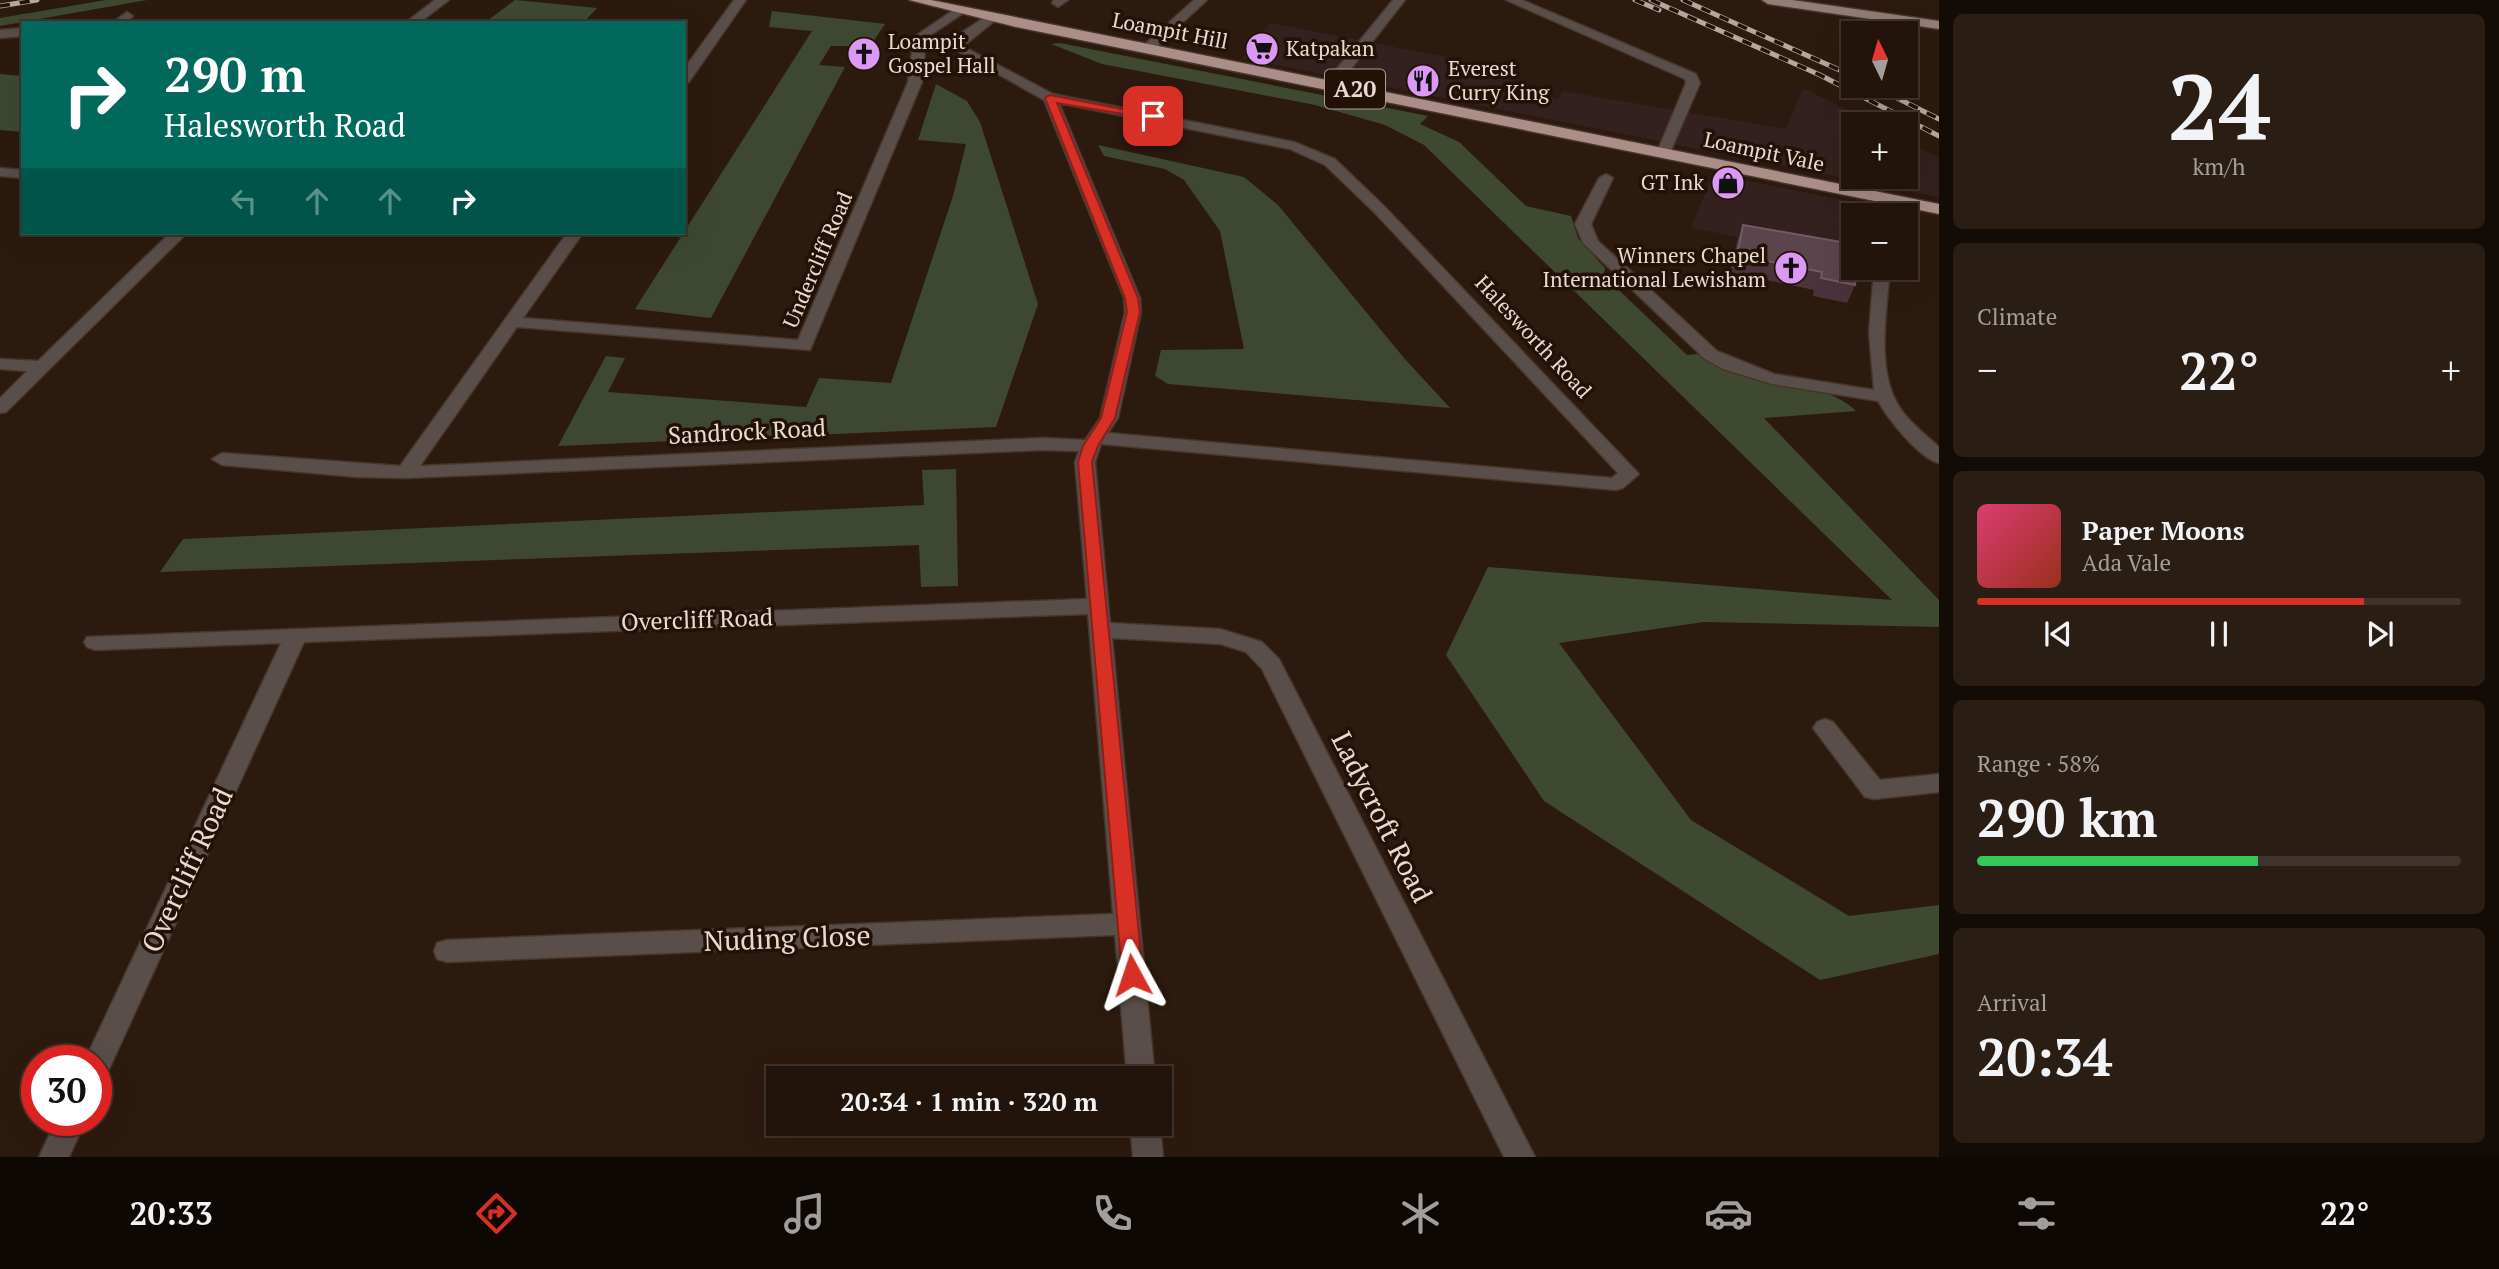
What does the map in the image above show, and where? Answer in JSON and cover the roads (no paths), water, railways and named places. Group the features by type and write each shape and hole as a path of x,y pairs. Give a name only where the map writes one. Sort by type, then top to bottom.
{"highway":[{"name":"Loampit Hill","path":"915,0 992,18 1664,152"},
{"name":"Loampit Vale","path":"1664,152 1874,203"},
{"name":"Loampit Vale","path":"1918,208 1939,209"}],"main road":[{"path":"1768,0 1939,25"}],"street":[{"path":"414,21 443,0"},
{"path":"686,76 740,0"},
{"path":"1148,48 1201,0"},
{"path":"1331,85 1399,0"},
{"path":"1512,0 1691,77 1693,83 1664,152"},
{"name":"Undercliff Road","path":"512,322 804,346 915,82 920,59 920,37 958,11"},
{"name":"Halesworth Road","path":"992,18 965,36 960,44 963,51 1027,82 1050,98 1294,146 1330,162 1389,219 1629,474 1616,484 1093,442"},
{"path":"0,34 21,32"},
{"path":"1050,98 1132,298 1130,331 1108,418 1093,442 1085,462 1140,1066"},
{"path":"0,172 21,174"},
{"path":"1606,178 1583,224 1591,243 1711,355 1727,365 1754,374 1885,397"},
{"path":"0,408 177,235"},
{"path":"406,472 574,235"},
{"path":"1880,280 1877,305 1885,397 1904,424 1939,457"},
{"path":"0,364 41,367"},
{"name":"Sandrock Road","path":"222,459 356,471 406,472 1093,442"},
{"name":"Overcliff Road","path":"95,642 296,635 1100,618"},
{"name":"Ladycroft Road","path":"1100,618 1220,637 1254,647 1271,665 1520,1157"},
{"name":"Overcliff Road","path":"106,1045 296,635"},
{"path":"1825,728 1874,790 1939,783"},
{"name":"Nuding Close","path":"447,951 1128,924"},
{"path":"54,1157 64,1136"},
{"path":"1146,1136 1148,1157"}],"railway":[{"path":"0,6 37,0"},
{"path":"1635,0 1659,10"},
{"path":"1651,0 1820,75 1939,136"},
{"path":"1683,0 1841,71"},
{"path":"1897,98 1939,119"}],"place":[{"name":"Katpakan","path":"1262,49"},
{"name":"Loampit Gospel Hall","path":"864,54"},
{"name":"Everest Curry King","path":"1423,81"},
{"name":"GT Ink","path":"1728,183"},
{"name":"Winners Chapel International Lewisham","path":"1791,268"}]}
